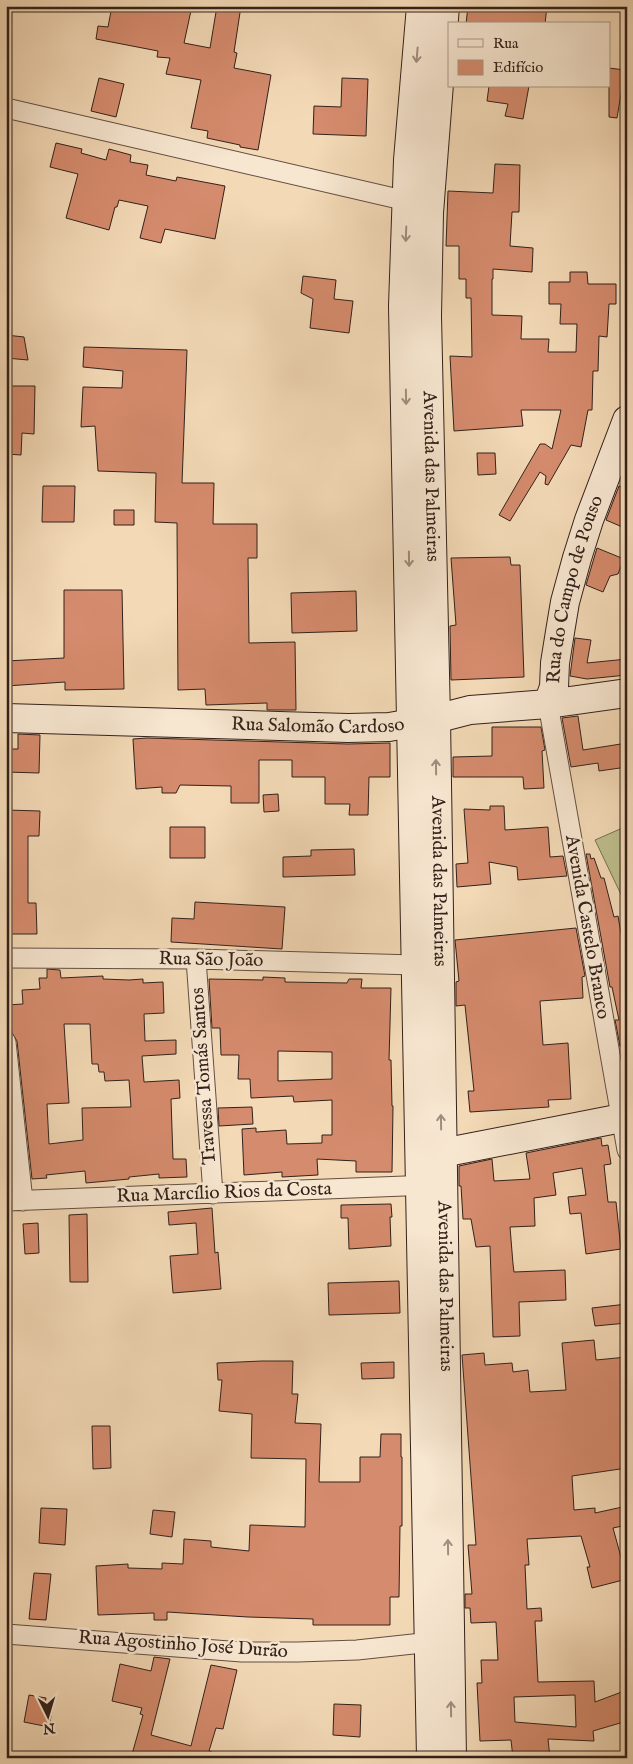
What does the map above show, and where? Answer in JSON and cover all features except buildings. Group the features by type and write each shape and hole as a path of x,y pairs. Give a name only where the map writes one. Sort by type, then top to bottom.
{"main road":[{"name":"Avenida das Palmeiras","path":"421,6 408,160 404,306 410,563 423,721 439,1642 431,1758"},
{"name":"Avenida das Palmeiras","path":"430,1154 415,965 423,721 429,213 445,6"},
{"name":"Rua do Campo de Pouso","path":"548,704 554,687 555,663 560,632 577,558 589,520 627,420"},
{"name":"Rua Salomão Cardoso","path":"6,718 348,728 389,727 470,710 548,704 627,693"},
{"path":"430,1154 624,1117"},
{"name":"Avenida das Palmeiras","path":"439,1642 452,1758"}],"street":[{"path":"6,108 407,201"},
{"name":"Avenida Castelo Branco","path":"548,704 624,1117 627,1150"},
{"name":"Rua São João","path":"6,958 196,959 415,965"},
{"name":"Travessa Tomás Santos","path":"196,959 213,1194"},
{"path":"6,1042 14,1201"},
{"name":"Rua Marcílio Rios da Costa","path":"14,1201 431,1186"},
{"name":"Rua Agostinho José Durão","path":"6,1634 242,1652 356,1650 439,1642"}],"green space":[{"path":"627,826 627,907 595,840"}]}
